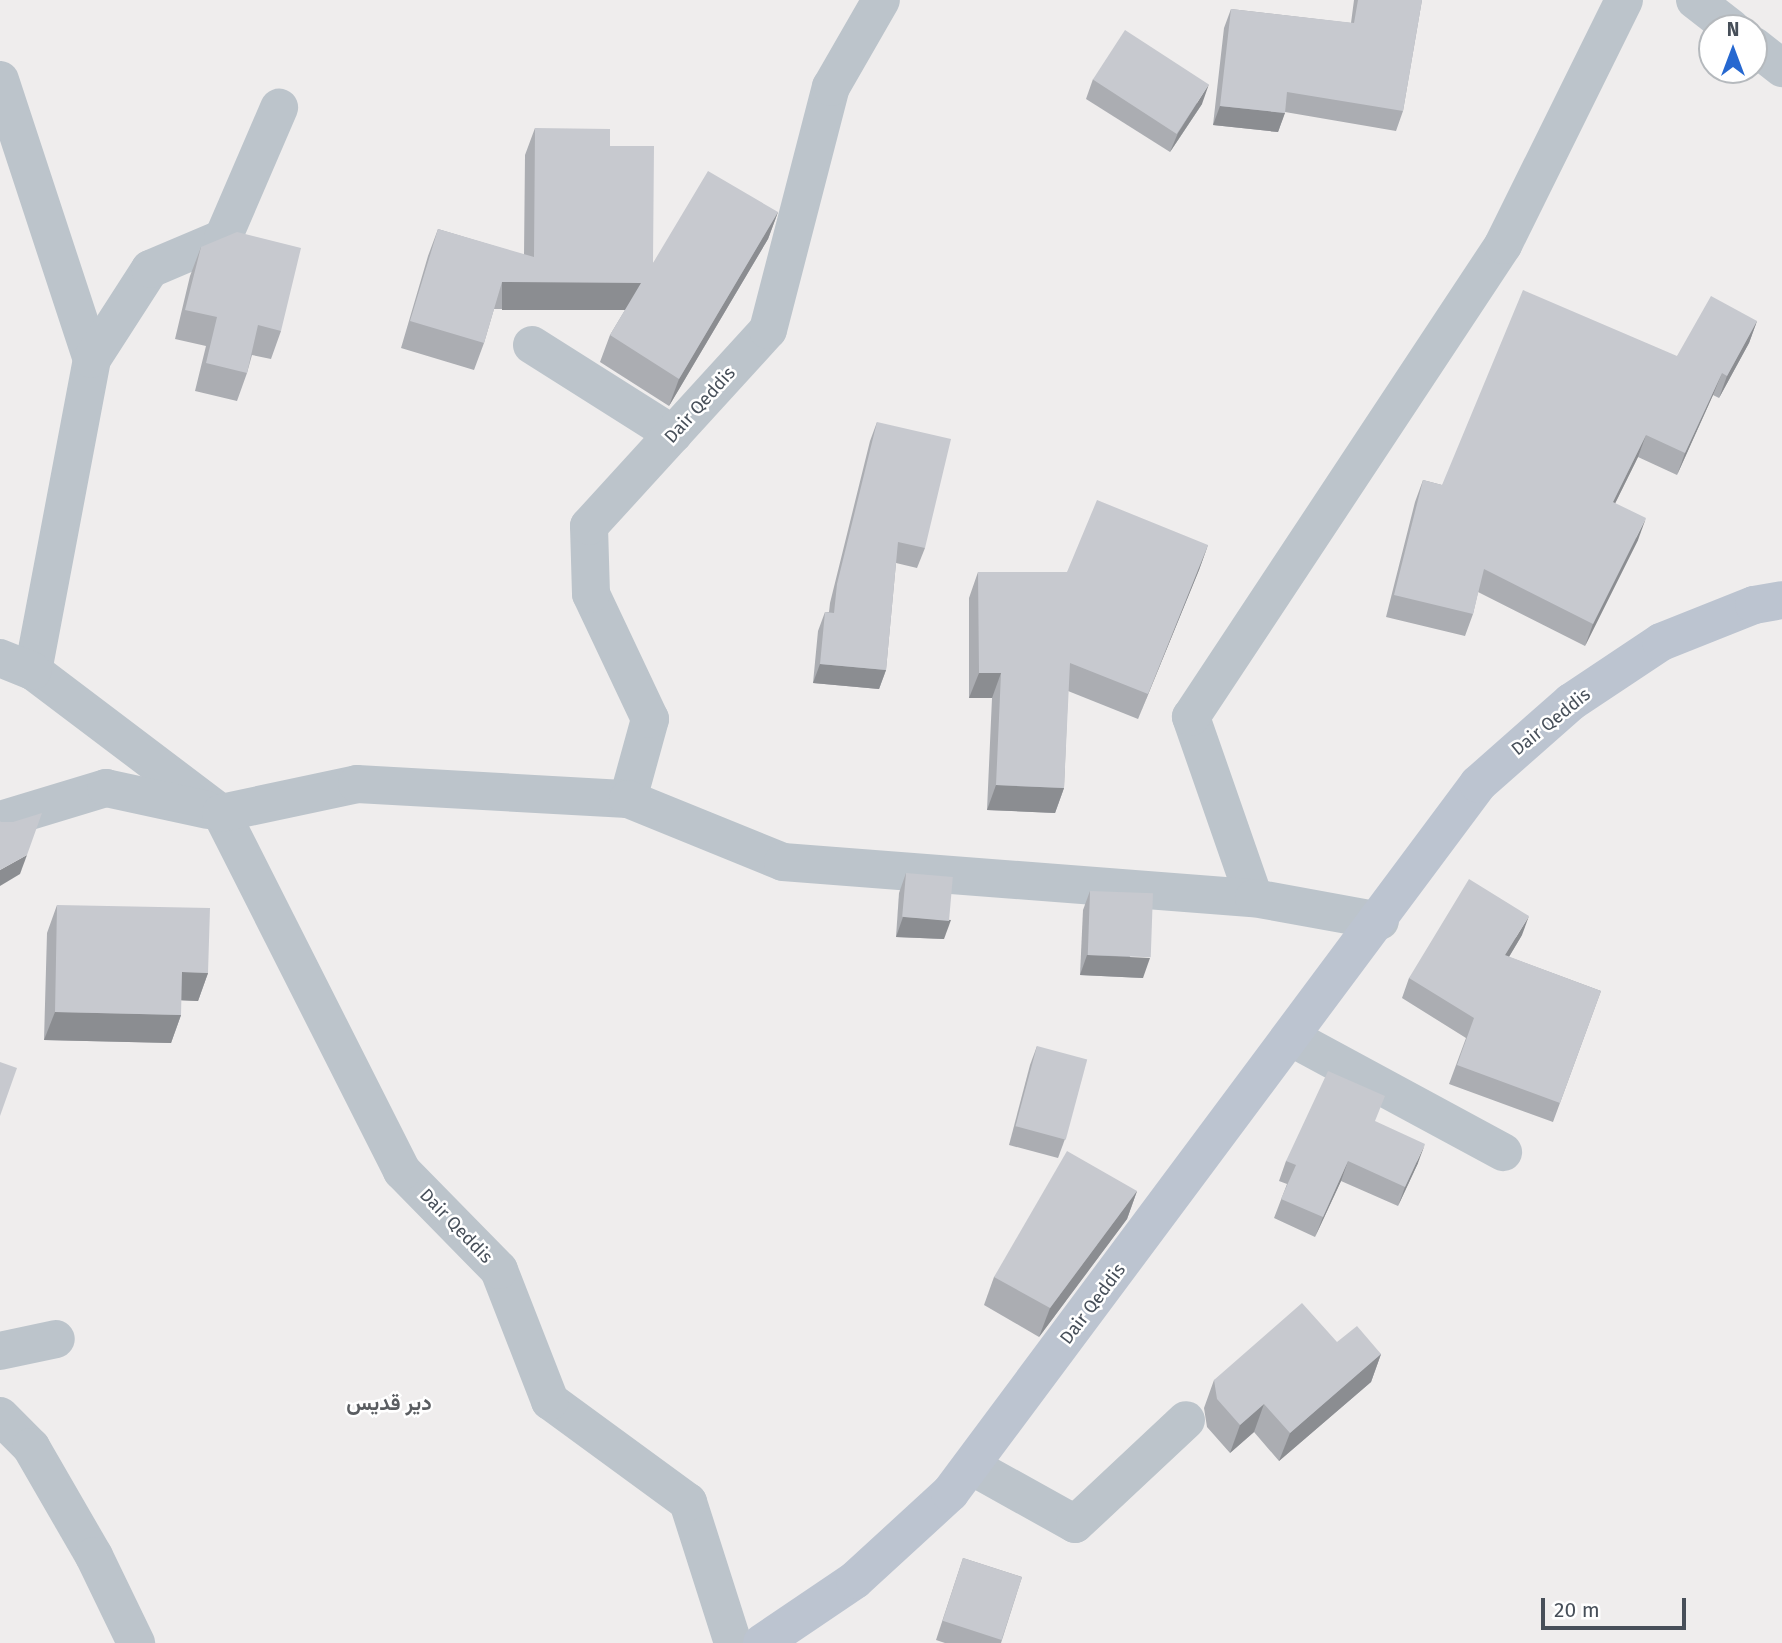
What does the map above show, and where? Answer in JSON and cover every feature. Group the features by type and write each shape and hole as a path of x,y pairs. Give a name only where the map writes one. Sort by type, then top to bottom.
{"main road":[{"name":"Dair Qeddis","path":"762,1643 855,1580 950,1493 1380,921 1478,784 1571,702 1661,642 1754,605 1782,600"}],"street":[{"name":"Dair Qeddis","path":"628,799 650,719 591,594 589,526 768,331 831,88 881,0"},
{"path":"1254,898 1191,717 1503,245 1624,0"},
{"path":"1695,0 1713,14"},
{"path":"1768,57 1782,68"},
{"path":"0,80 92,359"},
{"path":"221,813 16,664 92,359 149,269 223,238 279,107"},
{"path":"532,345 673,434"},
{"path":"0,820 106,788 221,813 357,784 628,799 783,862 1254,898 1380,921"},
{"name":"Dair Qeddis","path":"221,813 402,1171 499,1270 550,1401 688,1502 733,1643"},
{"path":"1292,1038 1503,1152"},
{"path":"0,1351 56,1339"},
{"path":"0,1416 31,1447 94,1556 136,1643"},
{"path":"971,1466 1075,1524 1186,1420"}],"building":[{"path":"1358,0 1422,0 1403,111 1287,92 1285,113 1220,106 1231,9 1354,23"},
{"path":"1125,30 1209,84 1177,134 1093,79"},
{"path":"535,128 610,129 610,146 654,146 653,263 708,171 778,212 679,379 610,335 641,283 502,282 484,343 410,321 438,229 534,257"},
{"path":"237,232 301,248 281,331 258,325 247,373 206,363 217,317 185,310 201,247"},
{"path":"1523,290 1677,356 1711,296 1757,321 1727,376 1722,373 1685,453 1646,435 1613,502 1646,518 1593,624 1484,569 1473,614 1394,595 1423,480 1442,485"},
{"path":"877,422 951,439 925,548 898,542 886,670 820,664 825,612 834,613 837,584"},
{"path":"1097,500 1208,545 1148,694 1070,663 1064,788 996,785 1001,673 979,673 978,572 1067,572"},
{"path":"42,813 27,855 0,870 0,821 13,822"},
{"path":"906,873 953,877 949,921 902,917"},
{"path":"1469,879 1529,916 1505,955 1601,991 1560,1103 1457,1065 1474,1018 1409,978"},
{"path":"1090,891 1153,893 1151,957 1088,955"},
{"path":"57,905 210,908 208,973 182,972 181,1015 55,1012"},
{"path":"1037,1046 1087,1059 1066,1140 1016,1126"},
{"path":"0,1062 17,1068 0,1116"},
{"path":"1328,1071 1385,1096 1375,1121 1425,1144 1405,1187 1348,1161 1323,1217 1281,1199 1296,1165 1286,1161"},
{"path":"1067,1151 1137,1191 1050,1308 994,1277"},
{"path":"1302,1303 1337,1342 1357,1326 1381,1354 1290,1433 1264,1404 1240,1425 1217,1399 1214,1380"},
{"path":"963,1558 1022,1577 1002,1640 943,1621"}],"district":[{"name":"دير قديس","path":"389,1403"}]}
